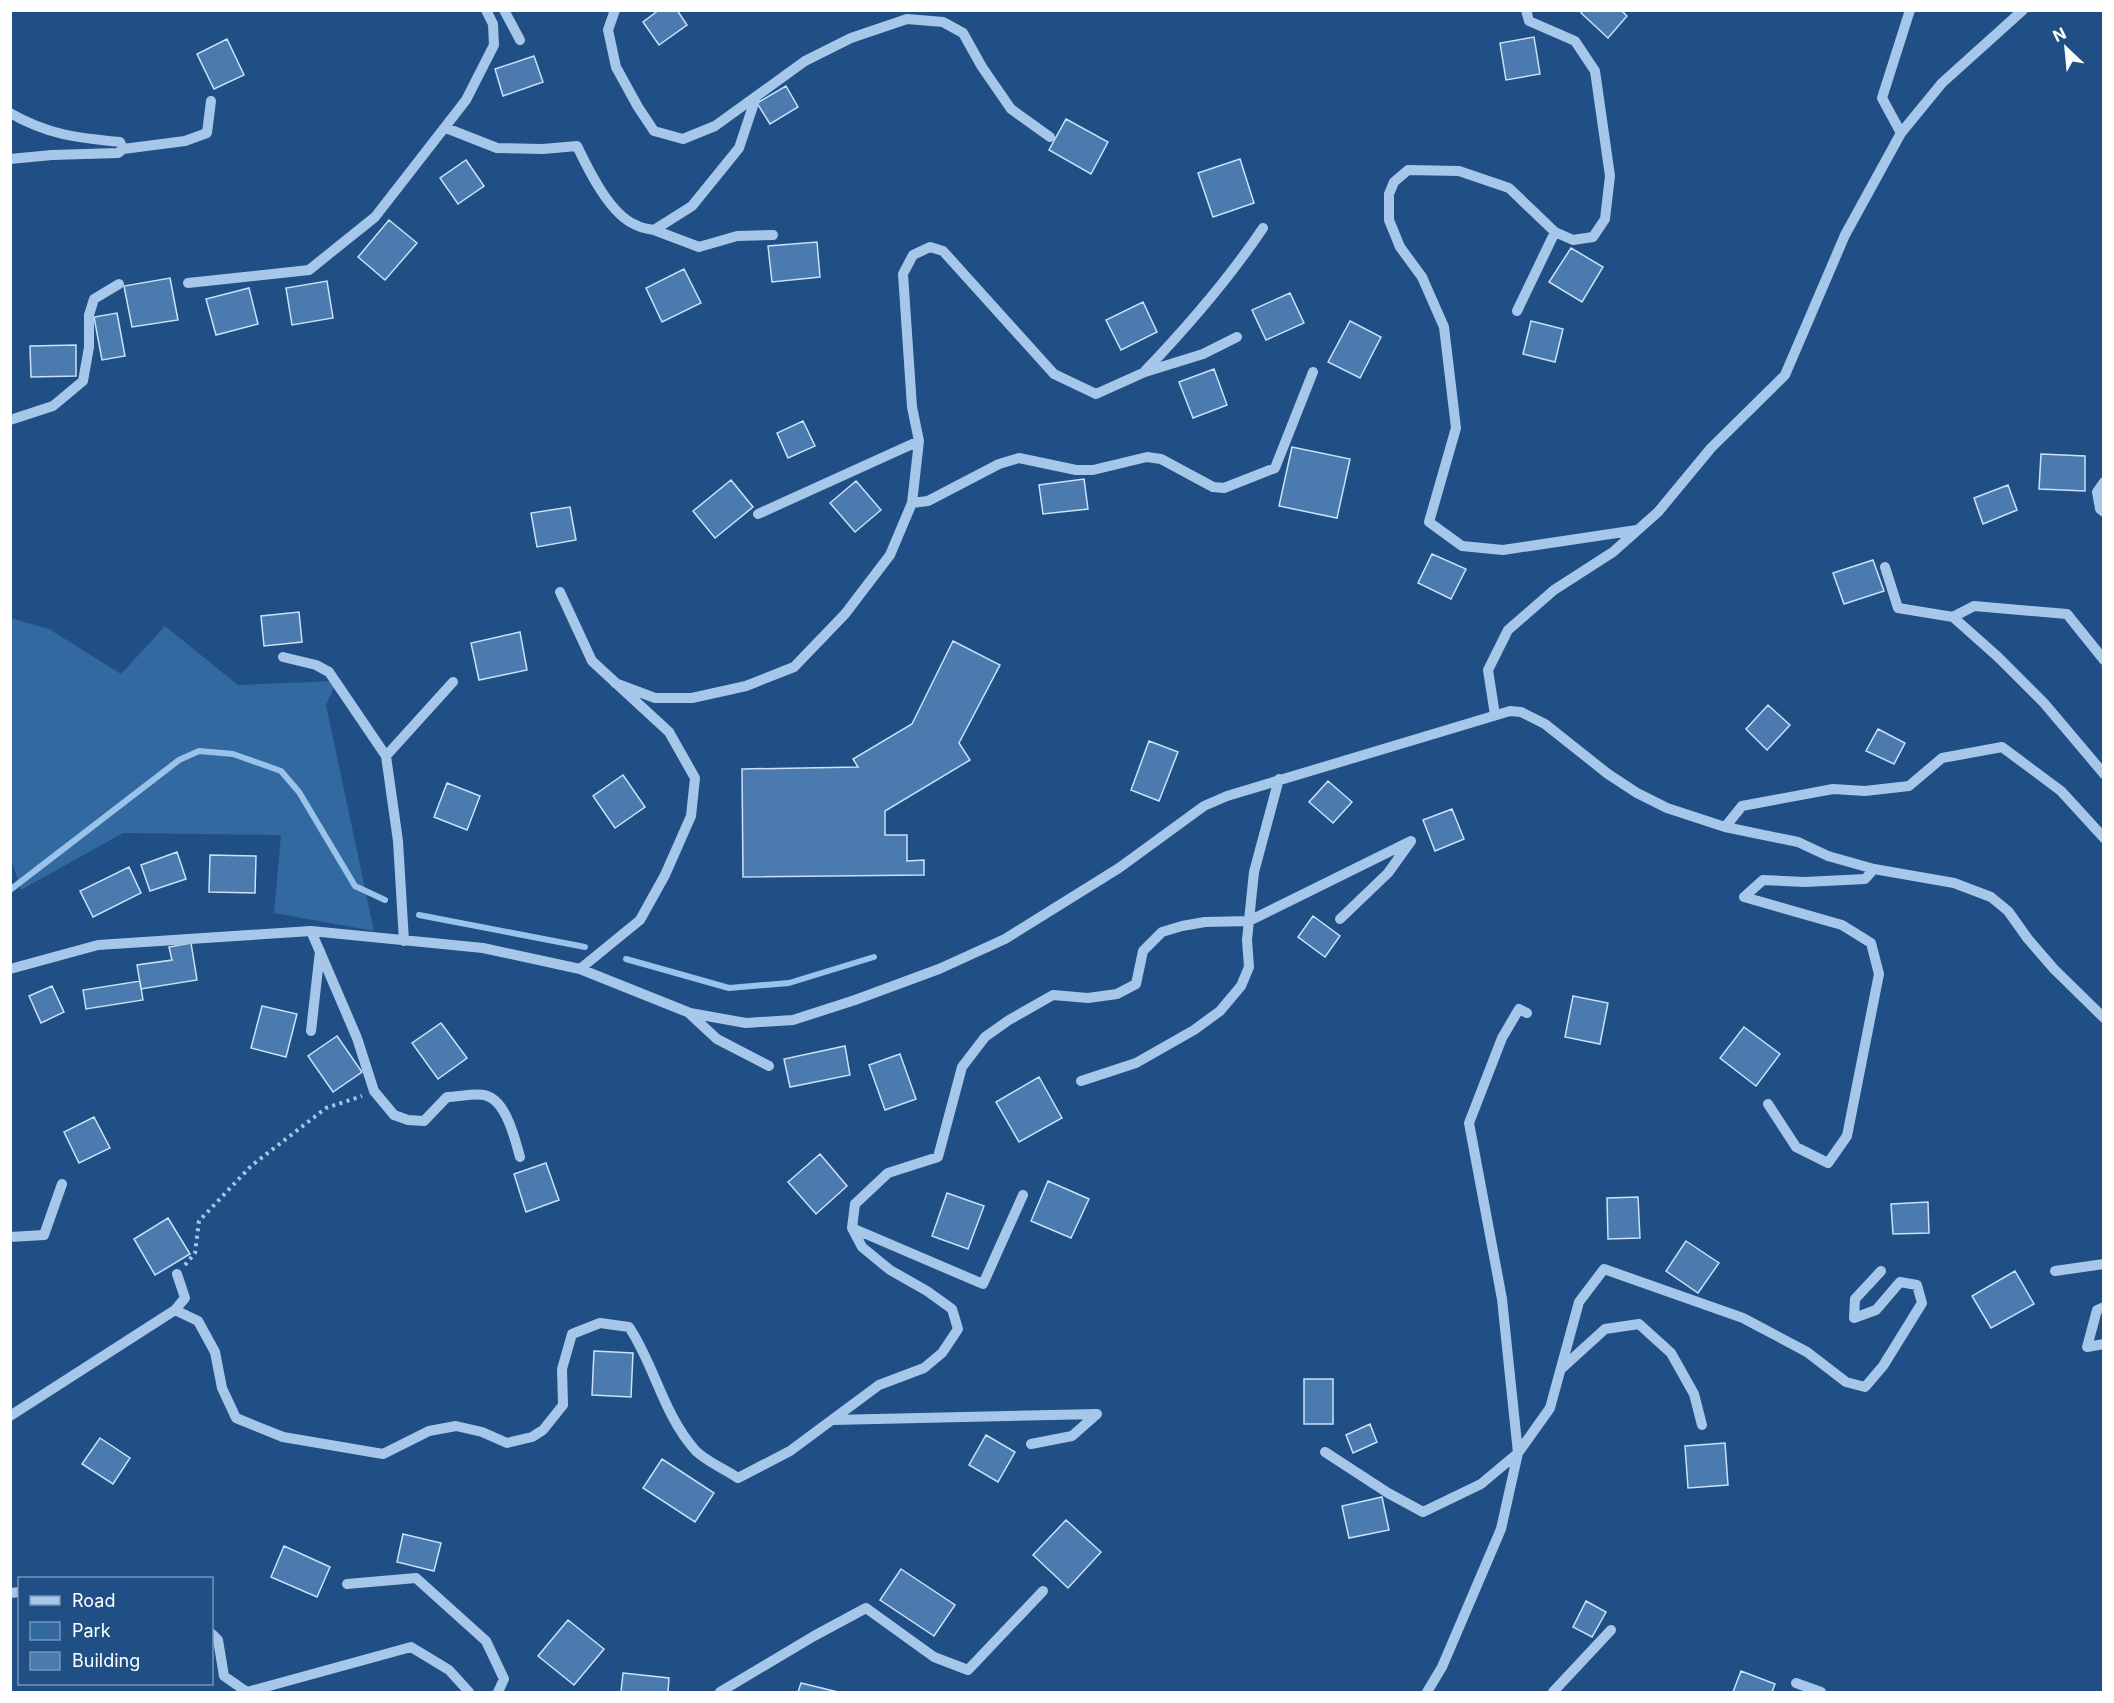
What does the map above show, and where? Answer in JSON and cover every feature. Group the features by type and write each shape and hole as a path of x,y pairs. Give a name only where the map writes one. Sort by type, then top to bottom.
{"street":[{"path":"188,283 309,270 375,217 466,100 494,45 493,24 486,10"},
{"path":"504,10 520,40"},
{"path":"615,10 608,30 616,67 654,131 683,139 715,126 804,61 851,38 906,19 943,22 963,33 982,67 1011,110 1050,137"},
{"path":"1526,10 1529,21 1575,41 1595,70 1610,176 1605,219 1593,237 1573,240 1555,232 1509,188 1459,171 1408,171 1394,182 1389,194 1389,220 1400,247 1422,277 1444,327 1454,405 1456,428 1429,522 1462,546 1503,550 1637,530"},
{"path":"1901,133 1882,98 1910,10"},
{"path":"1496,715 1488,670 1508,630 1554,590 1613,552 1658,512 1711,448 1785,375 1845,235 1901,133 1942,83 2023,10"},
{"path":"654,230 692,206 739,148 756,97"},
{"path":"10,159 118,153 123,149 185,141 207,133 211,101"},
{"path":"10,112 32,125 75,138 120,142 123,149"},
{"path":"446,128 497,148 543,149 577,146 592,178 615,209 634,225 699,247 738,236 773,235"},
{"path":"1145,372 1192,322 1240,262 1263,228"},
{"path":"1517,311 1555,232"},
{"path":"615,683 655,698 692,698 746,686 794,667 845,614 890,555 912,503 919,441 912,407 903,274 913,255 930,247 943,251 1054,374 1096,394 1145,372 1203,354 1237,337"},
{"path":"10,420 53,406 83,381 89,347 89,315 94,299 119,284"},
{"path":"912,503 928,501 999,464 1019,458 1076,470 1093,470 1147,457 1161,459 1213,487 1224,488 1275,468 1313,372"},
{"path":"758,514 919,441"},
{"path":"2103,482 2097,492 2100,509 2103,512"},
{"path":"1885,567 1898,608 1953,617 1998,657 2044,703 2103,774"},
{"path":"560,592 592,661 669,732 695,778 691,816 665,875 640,921 580,969"},
{"path":"1953,617 1974,606 2067,614 2103,660"},
{"path":"283,657 329,672 386,756 398,841 404,941"},
{"path":"386,756 453,682"},
{"path":"10,969 98,945 311,931 483,948 580,969 690,1013 746,1023 793,1020 939,969 1005,939 1119,868 1204,806 1227,796 1510,711 1521,712 1545,724 1608,774 1637,793 1667,808 1725,827 1798,842 1828,856 1874,869 1954,883 1991,897 2008,911 2054,969 2103,1018"},
{"path":"1725,827 1742,806 1833,789 1864,791 1909,786 1942,758 2002,747 2061,791 2103,838"},
{"path":"1081,1081 1136,1063 1194,1030 1220,1011 1241,986 1249,968 1246,940 1254,872 1279,779"},
{"path":"176,1310 198,1321 210,1341 215,1352 222,1388 236,1418 283,1437 383,1454 429,1431 456,1426 482,1432 507,1443 532,1437 543,1430 563,1405 562,1369 572,1334 600,1323 629,1328 641,1346 669,1413 696,1452 738,1478 790,1451 879,1385 924,1368 942,1353 958,1329 952,1309 890,1270 862,1247 852,1228 855,1204 888,1173 938,1157 962,1067 985,1037 1009,1020 1053,995 1088,998 1117,994 1136,984 1143,951 1162,932 1205,922 1250,921 1411,841 1388,873 1340,919"},
{"path":"1768,1104 1796,1148 1828,1163 1847,1136 1879,974 1871,943 1842,925 1744,897 1764,880 1804,882 1865,879 1874,869"},
{"path":"311,931 357,1038 374,1091 394,1115 424,1121 447,1097 485,1095 499,1104 512,1129 520,1157"},
{"path":"311,1031 320,951"},
{"path":"1427,1692 1442,1667 1501,1529 1518,1453 1502,1299 1469,1123 1502,1038 1519,1009 1527,1013"},
{"path":"690,1013 717,1039 769,1066"},
{"path":"10,1238 44,1234 62,1184"},
{"path":"852,1228 983,1284 1023,1195"},
{"path":"2055,1271 2103,1264"},
{"path":"1325,1452 1388,1493 1423,1512 1481,1484 1518,1453 1550,1408 1579,1302 1604,1269 1743,1318 1807,1353 1846,1382 1865,1388 1883,1366 1922,1303 1917,1286 1900,1282 1876,1310 1854,1318 1855,1299 1881,1270"},
{"path":"10,1416 176,1310 184,1298 177,1274"},
{"path":"2103,1307 2097,1310 2086,1347 2103,1344"},
{"path":"1560,1370 1605,1329 1639,1324 1671,1353 1694,1394 1702,1425"},
{"path":"832,1420 1097,1414 1072,1436 1031,1444"},
{"path":"346,1584 416,1578 486,1641 504,1679 498,1692"},
{"path":"720,1692 866,1608 934,1657 968,1670 1043,1591"},
{"path":"1553,1692 1611,1630"},
{"path":"213,1635 218,1640 224,1676 247,1692 411,1647 449,1670 469,1692"},
{"path":"1796,1683 1821,1692"}],"path":[{"path":"177,1274 195,1253 199,1221 251,1166 326,1108 374,1091"}],"green space":[{"path":"10,618 49,629 121,674 165,626 238,685 337,681 326,705 374,931 274,913 281,835 123,833 21,890 10,855"}],"building":[{"path":"659,10 677,10 687,25 659,45 643,22"},
{"path":"1583,10 1621,10 1627,16 1608,38 1581,13"},
{"path":"1534,37 1540,74 1506,80 1500,43"},
{"path":"227,39 244,75 214,89 197,54"},
{"path":"534,56 543,82 503,96 495,69"},
{"path":"786,86 798,107 770,124 757,103"},
{"path":"1066,119 1108,142 1091,174 1049,150"},
{"path":"1240,159 1254,203 1213,217 1198,173"},
{"path":"466,160 484,186 458,204 440,178"},
{"path":"389,220 417,243 385,280 358,257"},
{"path":"817,242 820,277 772,282 768,246"},
{"path":"1571,248 1603,267 1582,302 1549,282"},
{"path":"684,269 701,303 662,322 646,288"},
{"path":"170,278 178,320 132,327 124,286"},
{"path":"327,281 333,318 292,325 286,288"},
{"path":"249,288 258,324 216,335 206,299"},
{"path":"1290,293 1304,323 1266,340 1252,310"},
{"path":"1143,302 1157,332 1121,350 1106,320"},
{"path":"117,313 125,356 102,360 94,317"},
{"path":"1350,321 1381,337 1360,378 1328,362"},
{"path":"1531,321 1563,329 1555,362 1523,354"},
{"path":"76,345 76,376 31,377 30,346"},
{"path":"1214,369 1227,405 1193,418 1179,382"},
{"path":"803,421 815,446 788,458 777,433"},
{"path":"1292,447 1350,459 1337,518 1279,506"},
{"path":"2041,454 2085,456 2085,491 2039,489"},
{"path":"1084,479 1088,509 1043,514 1039,485"},
{"path":"731,480 753,507 715,538 693,511"},
{"path":"856,481 881,510 855,532 830,503"},
{"path":"2008,485 2017,510 1983,524 1974,498"},
{"path":"570,507 576,540 537,547 531,513"},
{"path":"1432,554 1466,569 1451,599 1418,583"},
{"path":"1873,560 1884,591 1844,604 1833,573"},
{"path":"299,612 302,642 264,646 261,616"},
{"path":"520,632 527,670 479,680 471,643"},
{"path":"953,641 1000,665 959,743 970,760 885,811 885,835 907,835 907,861 924,860 924,875 743,877 742,769 858,767 853,759 912,724"},
{"path":"1768,705 1790,725 1767,750 1746,729"},
{"path":"1878,729 1905,743 1894,764 1866,751"},
{"path":"1149,741 1178,752 1159,801 1131,790"},
{"path":"623,775 645,807 615,828 593,796"},
{"path":"1328,781 1352,802 1333,823 1309,802"},
{"path":"447,783 480,796 467,830 434,817"},
{"path":"1452,809 1464,839 1435,851 1423,820"},
{"path":"177,852 186,879 150,891 141,865"},
{"path":"210,855 256,856 255,893 209,892"},
{"path":"129,867 141,893 93,917 80,891"},
{"path":"1313,916 1340,936 1325,957 1298,937"},
{"path":"191,943 197,980 141,989 137,965 172,960 169,947"},
{"path":"140,981 143,1000 86,1009 83,990"},
{"path":"52,986 64,1012 41,1023 29,996"},
{"path":"1573,996 1608,1003 1600,1044 1565,1037"},
{"path":"262,1006 297,1014 286,1057 251,1048"},
{"path":"441,1023 467,1058 438,1079 412,1043"},
{"path":"1744,1027 1780,1054 1756,1086 1720,1058"},
{"path":"337,1036 362,1072 333,1092 308,1056"},
{"path":"845,1046 850,1075 790,1087 784,1059"},
{"path":"900,1054 916,1099 885,1110 869,1065"},
{"path":"1039,1077 1062,1118 1019,1142 996,1102"},
{"path":"94,1117 110,1148 79,1163 64,1132"},
{"path":"820,1154 847,1186 816,1214 788,1182"},
{"path":"546,1163 559,1200 526,1212 514,1174"},
{"path":"1048,1181 1089,1199 1071,1238 1031,1221"},
{"path":"947,1193 984,1206 968,1249 932,1236"},
{"path":"1638,1197 1640,1238 1608,1239 1607,1198"},
{"path":"1928,1202 1929,1233 1893,1234 1891,1204"},
{"path":"168,1218 190,1254 155,1275 134,1239"},
{"path":"1686,1241 1719,1263 1698,1293 1666,1271"},
{"path":"2015,1271 2034,1304 1991,1328 1972,1296"},
{"path":"594,1351 633,1353 631,1397 592,1395"},
{"path":"1304,1379 1333,1379 1333,1424 1304,1424"},
{"path":"1370,1424 1377,1442 1353,1453 1346,1435"},
{"path":"986,1435 1015,1452 998,1482 969,1465"},
{"path":"100,1438 130,1458 113,1484 82,1464"},
{"path":"1725,1443 1728,1485 1688,1488 1685,1446"},
{"path":"662,1459 714,1493 695,1522 643,1488"},
{"path":"1382,1497 1389,1530 1349,1538 1342,1506"},
{"path":"1066,1520 1101,1552 1068,1588 1033,1555"},
{"path":"403,1534 441,1543 434,1571 397,1562"},
{"path":"284,1546 330,1567 317,1597 271,1577"},
{"path":"901,1569 955,1605 934,1636 880,1600"},
{"path":"1586,1601 1606,1612 1592,1637 1573,1627"},
{"path":"568,1620 604,1649 574,1685 538,1656"},
{"path":"1741,1671 1775,1684 1772,1692 1733,1692"},
{"path":"623,1673 669,1678 668,1692 621,1692"},
{"path":"801,1683 838,1692 798,1692"}],"waterway":[{"path":"10,890 179,760 199,751 233,754 281,771 299,792 355,886 385,900"},
{"path":"419,915 585,947"},
{"path":"626,959 729,988 789,983 874,957"}]}
